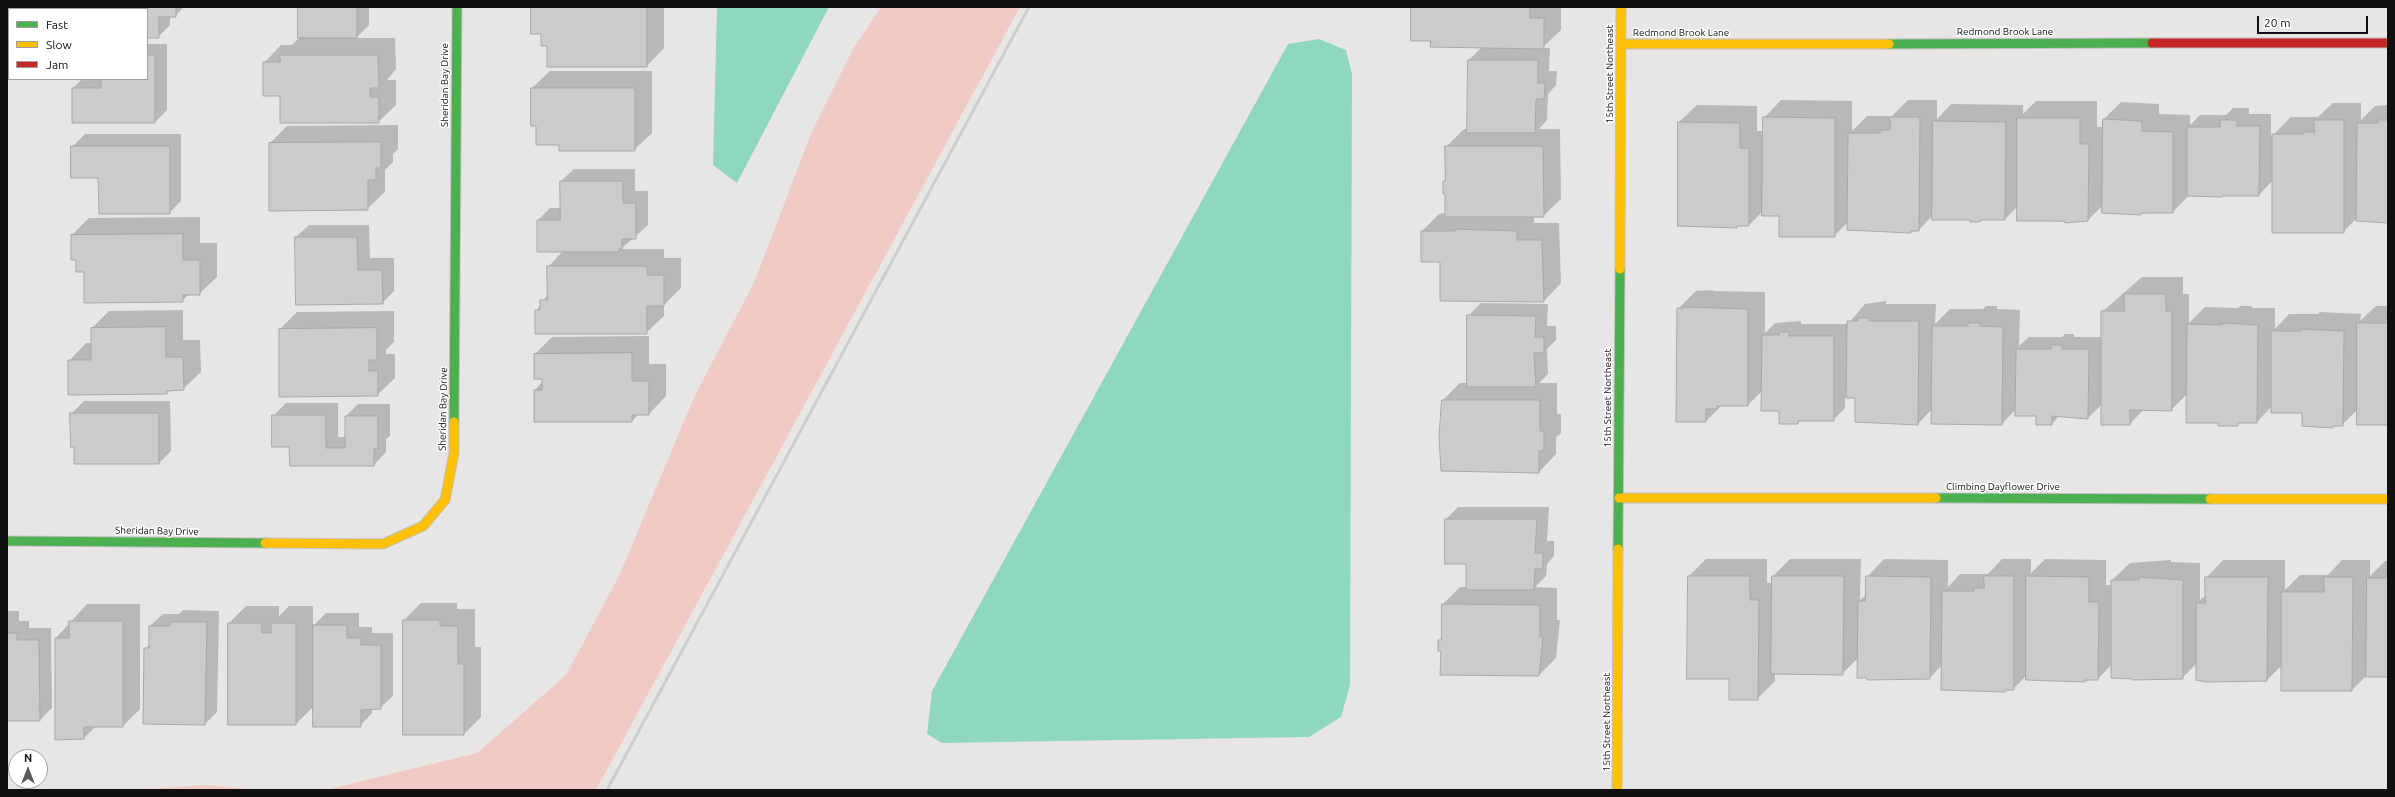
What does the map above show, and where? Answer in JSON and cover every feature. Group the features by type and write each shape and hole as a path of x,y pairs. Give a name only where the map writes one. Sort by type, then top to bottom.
{"street":[{"name":"Sheridan Bay Drive","path":"7,540 383,544 423,526 445,500 454,453 457,7"},
{"name":"15th Street Northeast","path":"1617,790 1621,7"},
{"name":"Redmond Brook Lane","path":"1621,44 2388,43"},
{"name":"Climbing Dayflower Drive","path":"1619,498 2388,499"}],"shaded area":[{"path":"717,7 829,7 737,183 713,165"},
{"path":"881,7 1020,7 596,790 325,790 477,753 566,675 619,576 695,395 754,283 812,131 853,49"},
{"path":"1319,39 1346,50 1352,74 1350,685 1341,717 1309,737 942,743 927,734 932,691 1288,44"},
{"path":"207,785 256,790 132,790"}],"building":[{"path":"176,7 176,17 159,17 159,38 148,38 148,8 96,8"},
{"path":"298,7 357,7 357,38 298,38"},
{"path":"531,7 647,7 647,67 547,67 547,46 541,46 541,34 531,34"},
{"path":"1411,7 1528,7 1530,9 1530,18 1544,18 1544,49 1430,47 1431,41 1411,41"},
{"path":"148,55 155,55 155,123 72,123 72,88 101,88 101,80 148,80"},
{"path":"280,55 378,55 379,88 370,88 370,97 379,97 379,123 280,123 280,96 263,96 263,62 280,62"},
{"path":"1468,60 1538,60 1538,83 1545,83 1544,99 1536,99 1535,133 1467,133"},
{"path":"531,88 635,88 635,151 559,151 559,145 536,145 536,126 531,126"},
{"path":"1763,117 1835,118 1835,237 1779,237 1779,216 1762,216"},
{"path":"1890,117 1920,117 1919,231 1911,231 1911,233 1847,230 1848,133 1880,133 1880,130 1890,130"},
{"path":"2017,118 2080,118 2080,144 2089,144 2088,221 2065,223 2065,221 2017,221"},
{"path":"2103,119 2142,121 2142,131 2173,132 2173,213 2141,213 2141,215 2102,213"},
{"path":"2220,120 2237,120 2237,126 2260,126 2259,196 2187,196 2187,127 2220,127"},
{"path":"2314,120 2344,120 2344,233 2272,233 2272,134 2304,134 2304,132 2314,132"},
{"path":"2378,120 2388,120 2388,223 2356,221 2357,123 2378,123"},
{"path":"1933,121 2006,122 2005,220 1980,220 1980,222 1970,222 1970,220 1932,220"},
{"path":"1678,122 1740,123 1740,148 1749,148 1749,226 1737,226 1737,228 1678,226"},
{"path":"381,142 381,168 376,168 376,180 368,180 368,210 269,211 269,143"},
{"path":"71,146 170,146 170,214 99,214 98,178 71,178"},
{"path":"1445,146 1543,146 1544,217 1445,217 1445,194 1443,194 1443,181 1445,181"},
{"path":"560,181 623,181 623,203 636,203 636,239 622,239 622,249 619,249 619,252 537,252 537,220 560,220"},
{"path":"1455,229 1517,231 1517,240 1542,240 1544,302 1440,301 1440,262 1421,262 1421,231 1455,231"},
{"path":"183,234 183,260 200,260 200,295 183,295 183,302 84,303 84,272 76,272 76,260 71,260 71,235"},
{"path":"295,237 357,237 358,270 382,270 383,304 296,305"},
{"path":"547,266 647,266 647,275 664,275 664,306 647,306 647,334 535,334 535,310 540,310 540,300 547,300"},
{"path":"2124,294 2166,294 2166,311 2172,311 2172,411 2130,410 2130,425 2101,425 2101,311 2124,311"},
{"path":"1677,308 1748,309 1748,406 1717,406 1717,409 1706,409 1706,422 1676,422"},
{"path":"1467,315 1536,316 1535,337 1544,337 1544,353 1534,353 1536,387 1467,387"},
{"path":"1858,318 1869,318 1869,321 1919,321 1918,425 1855,422 1855,398 1846,398 1847,321 1858,321"},
{"path":"1968,323 1980,323 1980,326 2003,327 2002,425 1931,424 1932,326 1968,326"},
{"path":"2222,323 2258,325 2257,423 2238,423 2238,426 2218,426 2218,423 2186,423 2187,324 2222,325"},
{"path":"2357,323 2388,323 2388,425 2357,425"},
{"path":"166,327 166,357 183,357 184,390 167,391 167,394 68,395 68,360 91,360 91,328"},
{"path":"377,328 377,360 369,360 369,371 378,371 378,396 279,397 279,329"},
{"path":"2301,329 2344,331 2343,426 2333,426 2333,428 2302,426 2302,413 2271,413 2271,331 2301,331"},
{"path":"1779,332 1789,332 1789,336 1834,336 1834,421 1798,421 1798,424 1779,424 1779,411 1761,411 1762,335 1779,335"},
{"path":"2051,345 2062,345 2062,349 2089,349 2088,419 2052,416 2052,425 2036,425 2036,416 2015,416 2016,349 2051,349"},
{"path":"632,353 632,381 649,381 649,415 632,415 632,422 534,422 534,390 542,390 542,379 534,379 534,354"},
{"path":"1442,400 1540,400 1540,431 1544,431 1544,451 1539,451 1539,473 1441,471 1439,437"},
{"path":"70,413 159,413 159,464 74,464 74,447 71,447"},
{"path":"272,415 326,415 326,448 345,448 345,416 378,416 378,449 374,449 374,466 290,466 289,447 272,447"},
{"path":"1445,519 1537,519 1535,553 1543,553 1543,569 1535,569 1534,590 1466,590 1466,564 1445,564"},
{"path":"1688,576 1750,576 1750,600 1759,600 1758,700 1729,700 1729,679 1687,679"},
{"path":"1772,576 1844,576 1843,675 1771,674"},
{"path":"1866,576 1931,577 1930,679 1867,680 1867,678 1857,678 1858,601 1865,601"},
{"path":"1984,576 2014,576 2014,690 2005,690 2005,692 1941,690 1942,591 1974,591 1974,588 1984,588"},
{"path":"2026,576 2089,577 2089,602 2099,602 2098,680 2085,680 2085,682 2026,680"},
{"path":"2139,577 2183,580 2183,679 2133,680 2111,678 2111,580 2139,580"},
{"path":"2205,577 2268,577 2267,681 2207,682 2196,680 2196,603 2205,603"},
{"path":"2324,577 2353,577 2352,691 2281,691 2281,592 2324,592"},
{"path":"2367,578 2388,578 2388,677 2366,677"},
{"path":"1442,604 1540,605 1540,637 1543,637 1539,676 1440,675 1441,651 1438,651 1438,640 1441,640"},
{"path":"403,620 440,620 440,626 458,626 458,664 464,664 464,735 403,735"},
{"path":"69,621 123,621 123,727 84,727 84,739 55,740 55,638 69,638"},
{"path":"170,622 207,622 205,725 143,724 144,648 149,648 149,626 170,626"},
{"path":"7,623 8,633 17,633 17,640 39,640 40,721 7,721"},
{"path":"228,623 262,623 262,633 271,633 271,623 296,623 296,725 228,725"},
{"path":"313,625 347,625 347,638 361,638 361,645 381,645 381,709 361,710 361,727 313,727"}],"railway":[{"path":"607,790 1029,7"}],"traffic: fast":[{"path":"454,422 457,7"},
{"path":"1889,44 2152,43"},
{"path":"1618,549 1620,269"},
{"path":"1936,498 2210,499"},
{"path":"7,541 265,543"}],"traffic: slow":[{"path":"1620,269 1621,7"},
{"path":"1621,44 1889,44"},
{"path":"265,543 383,544 423,526 445,500 454,453 454,422"},
{"path":"1619,498 1936,498"},
{"path":"2210,499 2388,499"},
{"path":"1617,790 1618,549"}],"traffic: jam":[{"path":"2152,43 2388,43"}]}
